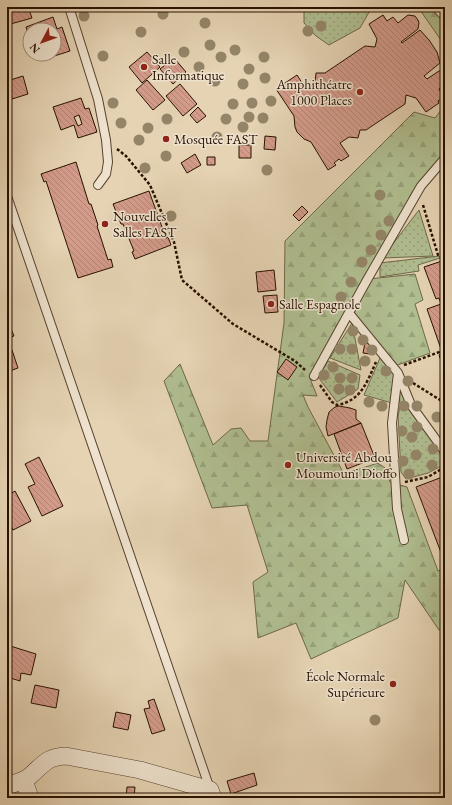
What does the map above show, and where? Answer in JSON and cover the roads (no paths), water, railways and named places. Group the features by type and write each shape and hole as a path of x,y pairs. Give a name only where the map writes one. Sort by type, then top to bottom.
{"street":[{"path":"7,786 24,780 40,765 54,757 66,756 140,770 212,794"},
{"path":"24,780 30,798"}],"lane":[{"path":"69,7 98,99 106,140 108,162 106,174 98,185"},
{"path":"436,7 445,17"},
{"path":"314,376 421,186 445,158"},
{"path":"7,196 212,794"},
{"path":"349,313 396,370 411,405 445,452"},
{"path":"396,370 392,423 394,480 397,509 404,540"}],"place":[{"name":"Salle Informatique","path":"144,67"},
{"name":"Amphithéatre 1000 Places","path":"360,92"},
{"name":"Mosquée FAST","path":"166,139"},
{"name":"Nouvelles Salles FAST","path":"105,224"},
{"name":"Salle Espagnole","path":"271,304"},
{"name":"Université Abdou Moumouni Dioffo","path":"288,465"},
{"name":"École Normale Supérieure","path":"393,684"}]}
